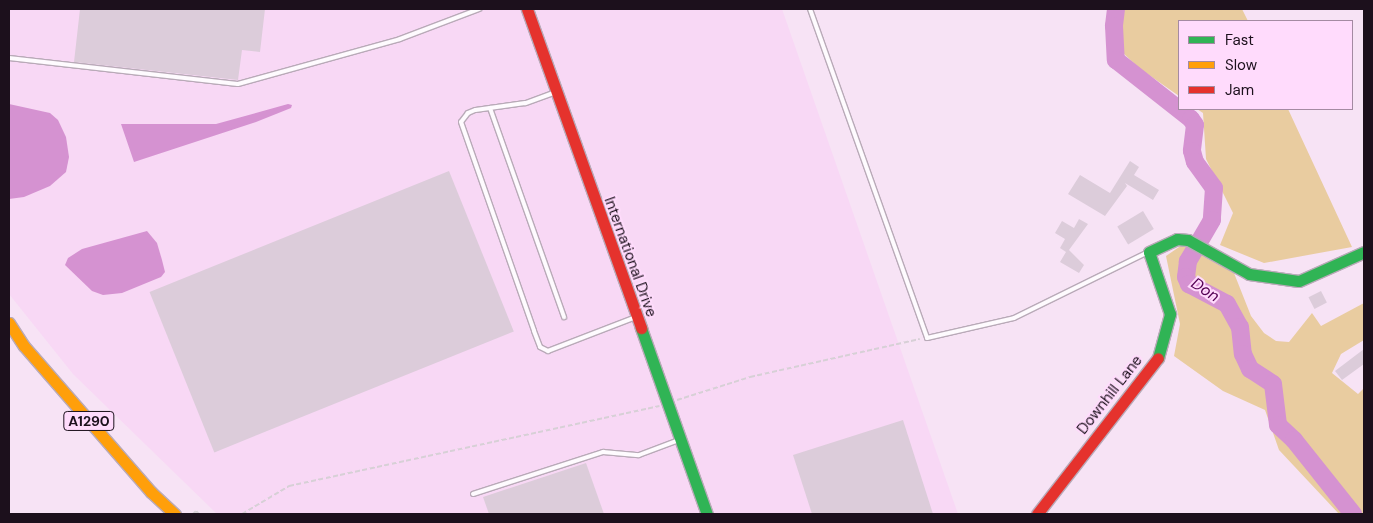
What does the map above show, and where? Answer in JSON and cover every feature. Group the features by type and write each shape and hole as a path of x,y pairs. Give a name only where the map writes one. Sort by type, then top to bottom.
{"street":[{"name":"International Drive","path":"527,9 707,514"},
{"path":"1149,252 1177,239 1188,240 1249,274 1299,281 1364,252"},
{"name":"Downhill Lane","path":"1037,514 1158,358 1170,314 1149,252"},
{"name":"A1290","path":"9,323 24,346 151,492 174,514"}],"lane":[{"path":"9,58 238,84 393,42 475,13 479,9"},
{"path":"810,9 927,338 1014,318 1149,252"},
{"path":"556,92 526,103 468,113 461,122 540,347 548,351 636,317"},
{"path":"490,108 564,317"},
{"path":"473,494 603,452 640,455 681,440"}],"path":[{"path":"679,400 750,377 927,338"},
{"path":"242,514 289,486 658,406"},
{"path":"193,514 196,511 199,514"}],"shaded area":[{"path":"9,9 782,9 958,514 217,514 73,374 9,294"},
{"path":"1123,9 1242,9 1248,20 1178,20 1178,95 1139,68 1122,52"},
{"path":"9,104 50,113 58,120 66,137 69,157 66,172 50,186 24,197 9,199"},
{"path":"288,104 292,105 291,108 256,122 134,162 121,124 216,124"},
{"path":"1198,110 1288,110 1352,247 1264,263 1220,245 1233,213 1206,159 1203,113"},
{"path":"147,231 157,243 165,272 161,277 122,293 103,295 92,291 65,265 68,258 82,249"},
{"path":"1182,245 1234,273 1251,316 1264,333 1276,341 1289,342 1312,313 1321,326 1364,303 1364,340 1341,354 1332,373 1358,394 1364,388 1364,514 1339,514 1279,450 1265,410 1223,391 1174,356 1180,324 1166,256"}],"building":[{"path":"80,9 265,9 260,52 242,50 238,80 74,62"},
{"path":"1130,161 1139,167 1134,175 1159,190 1153,200 1125,183 1127,186 1105,216 1068,194 1080,175 1110,193"},
{"path":"449,171 514,331 214,452 150,292"},
{"path":"1143,211 1154,229 1128,244 1117,226"},
{"path":"1079,219 1088,224 1069,250 1084,265 1079,273 1060,262 1066,252 1060,248 1065,239 1055,233 1062,221 1074,228"},
{"path":"1321,291 1327,303 1314,309 1309,297"},
{"path":"1364,349 1364,364 1342,380 1335,371"},
{"path":"903,420 933,514 812,514 793,455"},
{"path":"586,463 604,514 489,514 483,497"}],"waterway":[{"name":"Don","path":"1116,9 1114,26 1116,60 1178,109"},
{"name":"Don","path":"1180,110 1191,119 1195,125 1192,151 1195,162 1214,188 1212,220 1188,261 1186,277 1189,284 1227,304 1240,327 1243,354 1250,369 1273,384 1278,425 1294,440 1353,514"}],"traffic: fast":[{"path":"1158,358 1170,314 1149,252 1177,239 1188,240 1249,274 1299,281 1364,252"},
{"path":"641,328 707,514"}],"traffic: slow":[{"path":"9,323 24,346 151,492 175,514"}],"traffic: jam":[{"path":"527,9 641,328"},
{"path":"1037,514 1158,358"}]}
